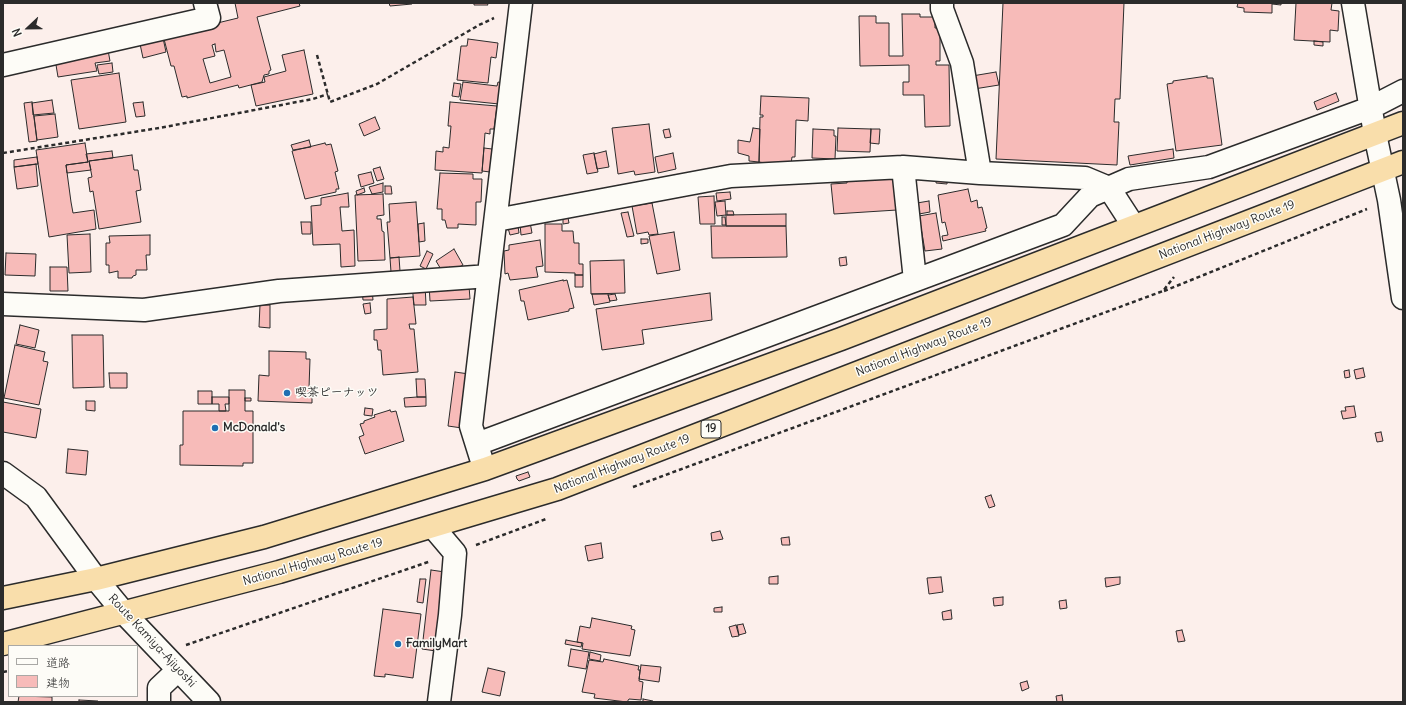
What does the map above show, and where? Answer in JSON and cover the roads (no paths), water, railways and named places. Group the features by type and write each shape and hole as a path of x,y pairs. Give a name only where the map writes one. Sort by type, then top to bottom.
{"highway":[{"path":"3,598 96,580 264,537 485,469 841,339 1133,225 1403,123"},
{"name":"National Highway Route 19","path":"3,644 279,572 434,528 557,489 1403,162"}],"street":[{"path":"3,65 209,18 206,3"},
{"path":"942,3 942,8 962,63 980,173"},
{"path":"1353,3 1370,108 1390,200 1403,298"},
{"path":"485,469 471,426 521,5"},
{"path":"477,444 1063,225 1090,196 1129,179 1209,167 1370,108 1403,91"},
{"path":"903,167 915,280"},
{"path":"496,220 731,176 903,167 980,173 1085,178 1109,188 1133,225"},
{"path":"3,304 144,310 279,290 489,276"},
{"name":"Route Kamiya-Ajiyoshi","path":"3,474 36,497 96,580 124,613 209,702"},
{"path":"434,528 455,553 450,615 439,702"},
{"path":"159,702 159,688 178,670"}],"place":[{"name":"喫茶ピーナッツ","path":"287,393"},
{"name":"McDonald's","path":"215,428"},
{"name":"FamilyMart","path":"398,644"}]}
